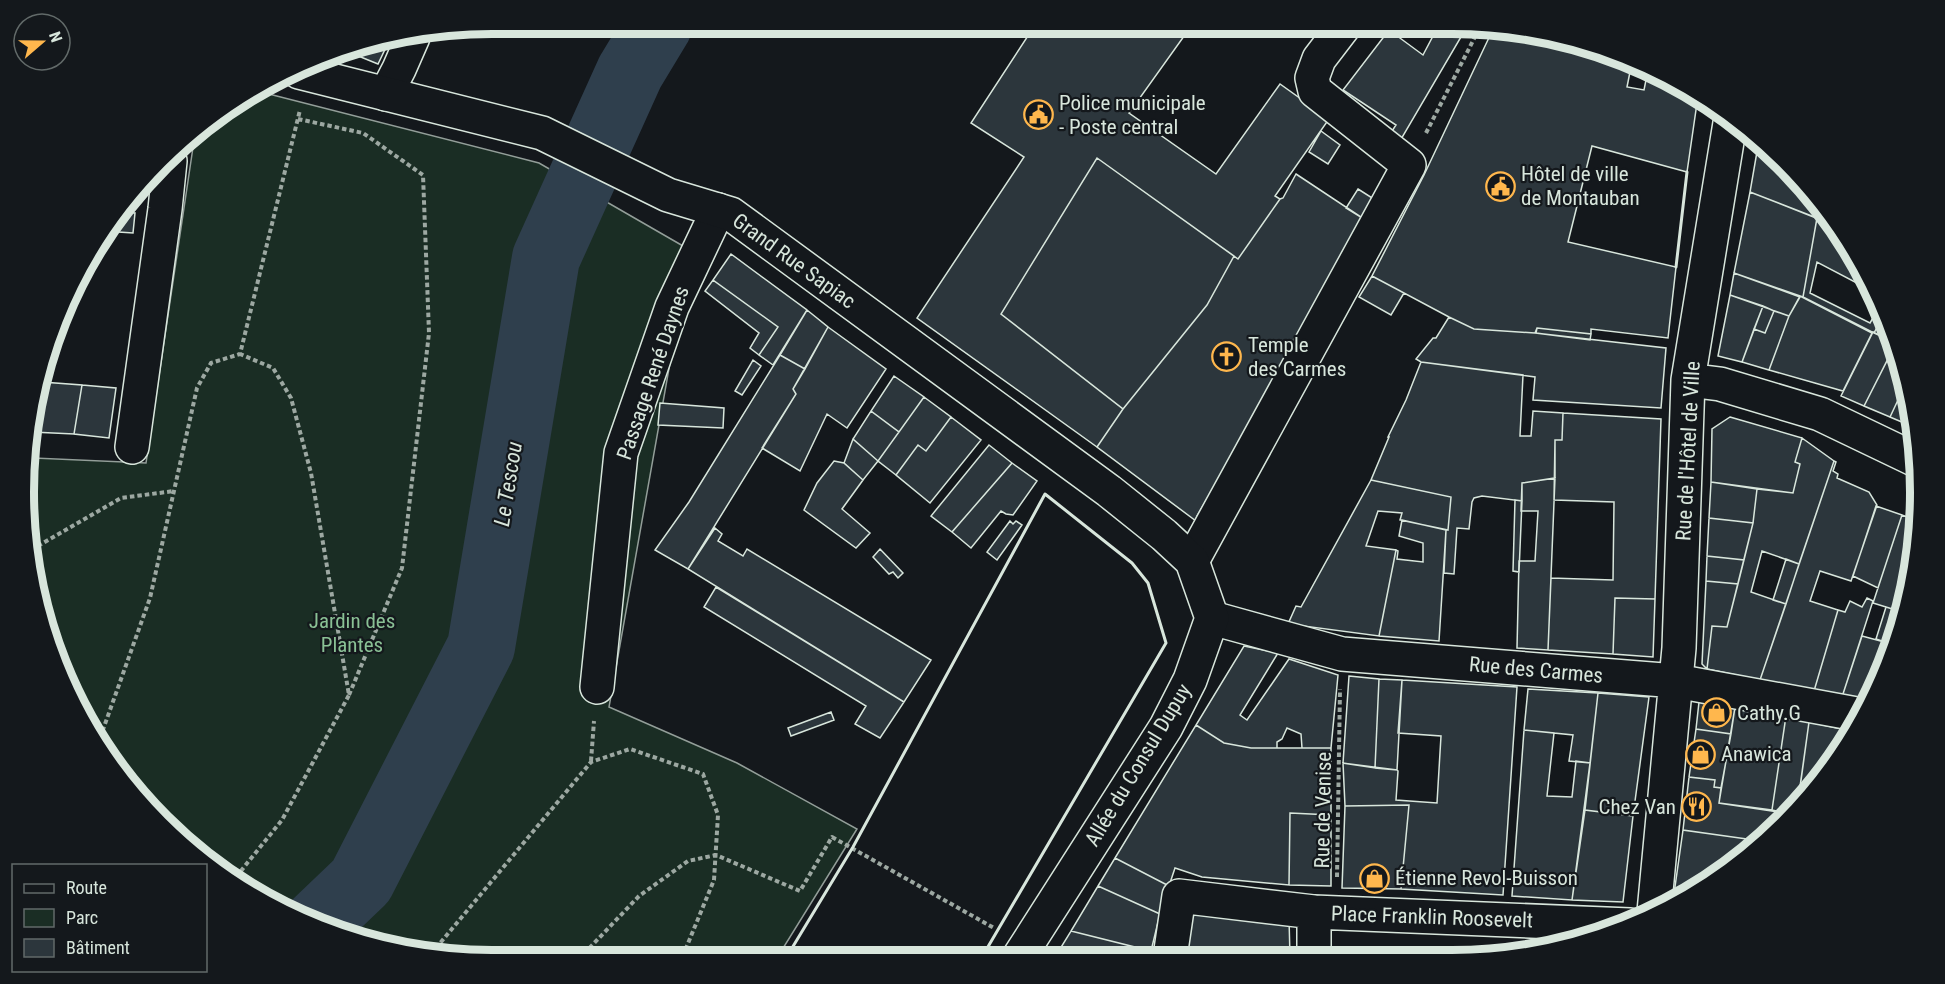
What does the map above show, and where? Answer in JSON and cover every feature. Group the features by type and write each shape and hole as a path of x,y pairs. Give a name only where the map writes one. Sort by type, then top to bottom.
{"street":[{"path":"1212,618 1192,561 1409,165 1316,91 1312,78 1318,59 1338,34"},
{"path":"386,94 411,42"},
{"name":"Grand Rue Sapiac","path":"307,74 542,133 668,195 731,214 1100,484 1164,535 1192,561"},
{"name":"Rue de l'Hôtel de Ville","path":"1655,902 1676,681 1688,380 1729,127"},
{"path":"132,447 169,167"},
{"name":"Passage René Daynes","path":"597,687 621,453 672,307 718,210"},
{"path":"1688,380 1720,384 1820,414 1909,457"},
{"name":"Rue des Carmes","path":"1212,618 1342,654 1676,681 1853,713"},
{"name":"Allée du Consul Dupuy","path":"1024,950 1166,727 1190,680 1212,618"},
{"path":"1171,950 1179,896 1325,913"},
{"name":"Place Franklin Roosevelt","path":"1316,950 1325,913 1603,924"}],"path":[{"path":"1409,165 1476,35"},
{"path":"240,354 298,118 303,76"},
{"path":"239,873 282,820 349,695 402,568 429,333 423,175 363,133 298,118"},
{"path":"102,731 150,598 197,388 211,363 240,354 273,368 291,398 311,473 349,695"},
{"path":"37,546 121,498 174,491"},
{"name":"Rue de Venise","path":"1325,913 1340,706"},
{"path":"437,947 591,762 630,749 703,774 718,815 714,880 685,950"},
{"path":"588,950 639,896 688,861 716,855 800,891 832,837 1020,950"}],"green space":[{"name":"Jardin des Plantes","path":"268,94 539,163 690,250 609,707 737,763 857,829 782,950 492,950 432,946 374,934 317,915 263,888 213,855 168,816 148,794 129,771 96,721 69,667 59,639 43,581 38,552 34,492 35,458 146,463 193,145 213,129"}],"building":[{"path":"1029,34 1186,34 1129,113 1216,174 1280,84 1329,119 1275,196 1280,199 1238,259 1097,158 1001,314 1123,409 1097,447 917,318 1024,157 971,123"},
{"path":"1386,34 1394,34 1423,55 1434,34 1463,34 1400,141 1390,134 1396,125 1343,90"},
{"name":"Hôtel de ville de Montauban","path":"1490,36 1542,43 1600,59 1630,70 1627,87 1644,90 1646,80 1655,82 1697,105 1687,172 1592,146 1568,242 1676,267 1668,338 1591,329 1591,334 1537,328 1535,333 1474,329 1372,276 1424,175"},
{"path":"386,47 378,64 357,55"},
{"path":"1321,131 1340,145 1328,164 1309,152"},
{"path":"1757,150 1777,168 1817,215 1816,218 1750,192"},
{"path":"1097,158 1234,256 1207,305 1123,409 1001,314"},
{"name":"Temple des Carmes","path":"1296,174 1367,221 1196,521 1097,447 1123,409 1207,305 1234,256 1238,259 1280,199 1283,198"},
{"path":"1358,189 1377,201 1367,221 1346,208"},
{"path":"1750,192 1817,218 1803,297 1734,273"},
{"path":"129,213 135,213 133,233 116,232"},
{"path":"1817,218 1833,238 1860,285 1817,262 1810,293 1870,323 1875,315 1879,325 1874,333 1803,297"},
{"path":"731,254 807,310 773,365 759,355 778,327 713,280"},
{"path":"1734,273 1800,297 1789,316 1730,295"},
{"path":"1372,276 1404,293 1391,315 1359,297"},
{"path":"713,280 778,327 759,355 750,348 759,333 705,291"},
{"path":"1730,295 1763,306 1742,362 1718,356"},
{"path":"1800,296 1872,333 1843,391 1769,370 1789,316"},
{"path":"1763,306 1774,311 1765,333 1754,329"},
{"path":"807,310 828,327 805,369 780,355"},
{"path":"1774,311 1789,316 1769,370 1742,362 1754,329 1765,333"},
{"path":"1449,317 1474,329 1535,333 1666,348 1661,408 1533,400 1535,377 1421,362 1416,359 1433,338 1436,338"},
{"path":"1879,325 1883,337 1874,333"},
{"path":"828,327 886,369 847,428 827,414 800,471 762,448 796,394 793,389"},
{"path":"1537,328 1591,334 1590,340 1536,333"},
{"path":"1873,332 1883,337 1889,356 1864,406 1841,396"},
{"path":"780,355 805,369 793,389 796,394 688,569 655,550 689,502"},
{"path":"1889,356 1900,395 1890,417 1864,406"},
{"path":"753,360 761,366 742,395 735,391"},
{"path":"1421,362 1523,375 1520,436 1531,436 1533,411 1563,413 1562,440 1555,440 1555,478 1522,483 1522,501 1482,496 1474,498 1469,529 1457,528 1454,574 1444,573 1446,530 1448,530 1451,497 1371,480"},
{"path":"894,376 924,397 899,432 871,411"},
{"path":"48,382 82,385 74,434 38,432"},
{"path":"82,385 116,388 109,438 74,434"},
{"path":"1900,395 1906,424 1890,417"},
{"path":"924,397 951,417 926,451 918,445 896,475 878,461"},
{"path":"660,403 724,408 723,428 658,425"},
{"path":"871,411 899,432 878,461 853,439"},
{"path":"1563,413 1661,419 1655,599 1615,598 1613,654 1548,650 1551,578 1613,580 1614,502 1554,500 1555,440 1562,440"},
{"path":"951,417 981,440 930,503 896,475 918,445 926,451"},
{"path":"1730,417 1802,438 1795,462 1800,464 1793,493 1711,482 1712,429"},
{"path":"1802,438 1834,461 1799,564 1762,551 1751,592 1786,604 1760,680 1707,669 1712,626 1727,627 1753,523 1757,489 1793,493 1800,464 1795,462"},
{"path":"853,439 878,461 863,480 844,463"},
{"path":"989,445 1012,463 952,532 931,516"},
{"path":"834,461 844,463 863,480 842,509 870,533 856,548 804,510 817,483"},
{"path":"1834,461 1836,462 1833,471 1838,474 1837,478 1869,492 1877,505 1851,581 1820,571 1810,601 1838,610 1814,691 1760,680"},
{"path":"1012,463 1037,481 1013,515 1001,511 971,548 952,532"},
{"path":"1555,478 1548,650 1517,648 1519,561 1535,561 1538,511 1521,511 1522,483"},
{"path":"1371,480 1451,497 1448,530 1400,520 1402,513 1378,511 1366,546 1396,550 1379,636 1288,624 1296,606 1301,607"},
{"path":"1711,482 1757,489 1753,523 1709,518"},
{"path":"1515,500 1522,501 1519,572 1513,571"},
{"path":"1876,506 1902,515 1878,588 1853,576"},
{"path":"1902,515 1910,518 1910,522 1907,552 1895,610 1873,603"},
{"path":"1709,518 1753,523 1744,560 1707,556"},
{"path":"1402,520 1446,530 1439,641 1379,636 1396,550 1398,551 1397,559 1423,562 1423,543 1399,536"},
{"path":"1010,521 1013,524 1016,521 1022,525 997,560 987,552"},
{"path":"715,528 722,534 718,541 743,556 747,549 931,660 904,702 688,569"},
{"path":"880,549 903,573 898,578 893,572 889,574 873,557"},
{"path":"1707,556 1744,560 1738,584 1706,581"},
{"path":"1786,559 1799,564 1786,604 1773,600"},
{"path":"1706,581 1738,584 1727,627 1712,626 1707,669 1702,664"},
{"path":"716,587 904,702 880,738 855,724 866,706 704,607"},
{"path":"1615,598 1655,599 1653,657 1613,654"},
{"path":"1867,598 1873,601 1842,697 1814,691 1838,610 1845,612 1850,601 1862,607"},
{"path":"1886,607 1895,610 1885,642 1876,639"},
{"path":"1862,636 1885,642 1860,700 1842,697"},
{"path":"1244,646 1278,653 1240,715 1247,720 1289,659 1338,675 1331,748 1302,748 1301,734 1287,728 1282,739 1277,742 1277,748 1251,748 1224,743 1196,725"},
{"path":"1349,676 1379,679 1375,768 1343,763"},
{"path":"1379,679 1402,680 1397,770 1375,768"},
{"path":"1402,680 1517,687 1503,895 1401,889 1409,805 1345,806 1343,763 1397,770 1396,800 1437,803 1441,736 1398,733"},
{"path":"1528,689 1598,693 1590,763 1569,761 1573,735 1524,730"},
{"path":"1598,693 1649,697 1633,816 1585,810"},
{"path":"1699,702 1735,707 1731,734 1696,729"},
{"path":"1735,707 1786,716 1772,810 1719,803"},
{"path":"831,712 834,720 791,736 788,728"},
{"path":"1786,716 1809,722 1799,791 1781,812 1772,810"},
{"path":"1809,722 1844,729 1816,771 1800,788"},
{"path":"1196,725 1224,743 1251,748 1331,748 1331,815 1290,813 1289,885 1202,877 1175,868 1169,886 1115,858"},
{"path":"1696,729 1731,734 1721,788 1714,787 1715,780 1689,777"},
{"path":"1524,730 1554,733 1547,796 1572,797 1576,761 1590,763 1572,900 1512,896"},
{"path":"1689,777 1715,780 1714,787 1721,788 1719,803 1780,812 1751,840 1683,830"},
{"path":"1409,805 1401,889 1342,888 1345,806"},
{"path":"1585,810 1633,816 1623,902 1572,900"},
{"path":"1290,813 1331,815 1331,886 1289,885"},
{"path":"1683,830 1751,840 1732,855 1674,892"},
{"path":"1115,858 1169,886 1160,914 1098,886"},
{"path":"1098,886 1160,914 1151,950 1071,931"},
{"path":"1187,911 1289,918 1290,950 1179,950"},
{"path":"1071,931 1147,950 1059,950"}],"waterway":[{"name":"Le Tescou","path":"323,917 361,881 481,647 546,258 630,72 653,34"}],"wall":[{"path":"1676,267 1687,172"},
{"path":"791,950 853,847 1045,494 1132,563 1148,583 1166,643 986,950"}],"place":[{"name":"Police municipale - Poste central","path":"1038,115"},
{"name":"Hôtel de ville de Montauban","path":"1500,186"},
{"name":"Temple des Carmes","path":"1227,357"},
{"name":"Cathy.G","path":"1716,713"},
{"name":"Anawica","path":"1700,754"},
{"name":"Chez Van","path":"1697,807"},
{"name":"Étienne Revol-Buisson","path":"1374,878"}]}
